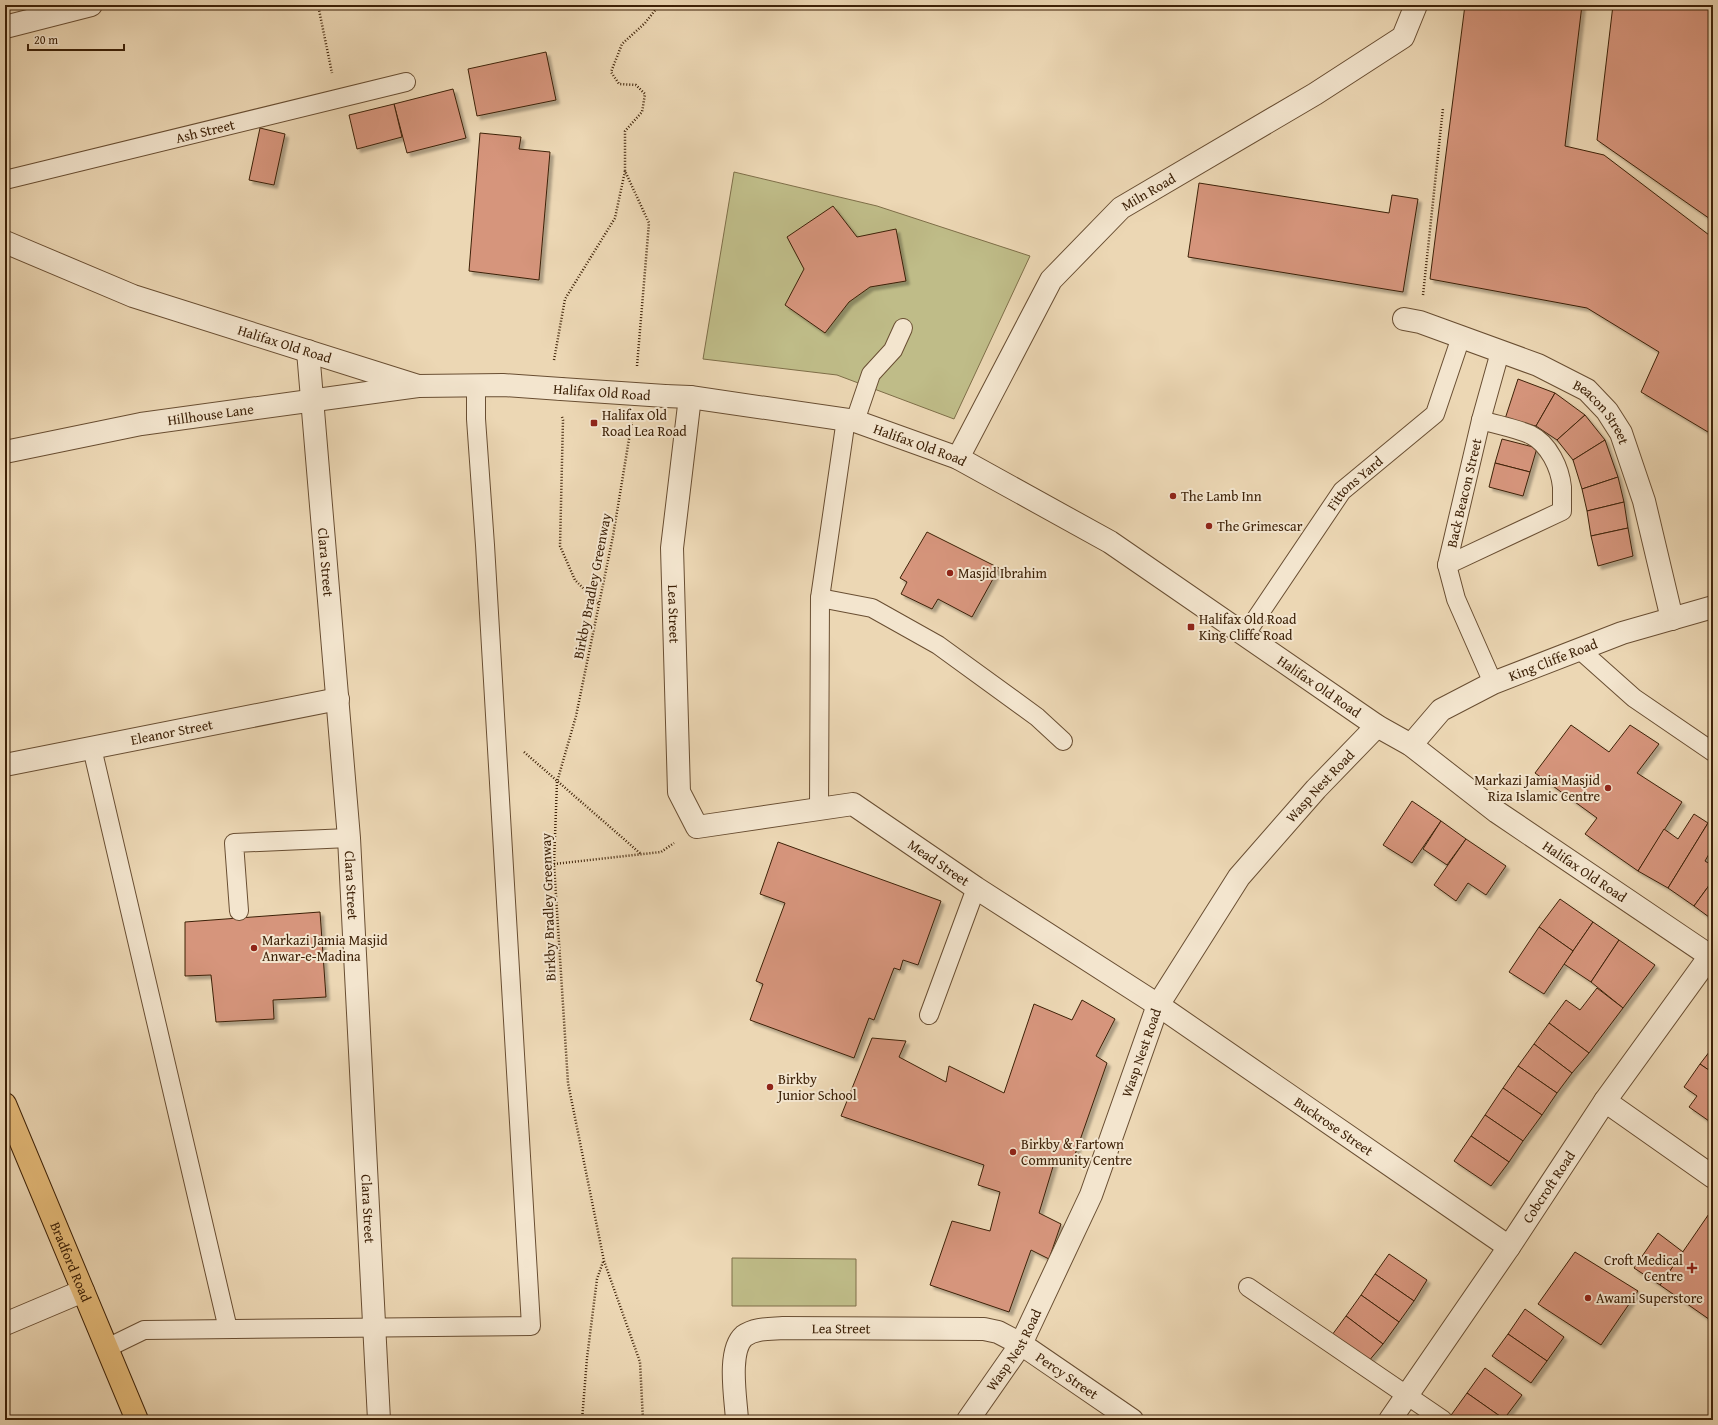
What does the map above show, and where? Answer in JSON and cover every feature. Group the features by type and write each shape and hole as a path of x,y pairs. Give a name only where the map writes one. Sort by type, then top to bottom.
{"main road":[{"name":"Bradford Road","path":"5,1104 137,1420"}],"street":[{"path":"5,27 91,5"},
{"name":"Miln Road","path":"958,458 1051,280 1121,208 1315,94 1403,37 1416,5"},
{"name":"Halifax Old Road","path":"5,242 133,296 418,386 503,385 690,397 851,420 958,458 1110,542 1377,726 1411,745 1497,812 1711,957"},
{"name":"Beacon Street","path":"1412,320 1538,365 1587,390 1608,411 1621,433 1644,501 1672,619"},
{"name":"Clara Street","path":"308,351 349,838 379,1420"},
{"name":"Hillhouse Lane","path":"5,452 141,424 418,386"},
{"name":"Lea Street","path":"690,397 672,548 679,792 697,827"},
{"name":"King Cliffe Road","path":"1411,745 1441,710 1493,683 1622,633 1713,607"},
{"name":"Eleanor Street","path":"5,765 338,699"},
{"name":"Wasp Nest Road","path":"968,1420 1021,1344 1091,1195 1158,1006 1239,877 1316,789 1377,726"},
{"name":"Mead Street","path":"697,827 853,804 976,888 1158,1006"},
{"name":"Cobcroft Road","path":"1390,1420 1509,1247 1606,1101 1711,957"},
{"name":"Buckrose Street","path":"1158,1006 1509,1247"},
{"path":"1606,1101 1713,1177"},
{"path":"5,1324 83,1291"},
{"name":"Lea Street","path":"737,1420 734,1371 735,1353 744,1337 754,1331 783,1328 984,1328 998,1332 1021,1344"},
{"name":"Percy Street","path":"1021,1344 1132,1420"}],"lane":[{"name":"Ash Street","path":"5,180 406,82"},
{"path":"819,808 820,598 851,420 871,374 893,350 903,328"},
{"name":"Fittons Yard","path":"1245,635 1342,491 1434,414 1461,337"},
{"name":"Back Beacon Street","path":"1493,683 1456,599 1447,565 1481,420 1500,352"},
{"path":"107,1348 144,1330 531,1326 476,419 476,385"},
{"name":"Back Beacon Street","path":"1447,565 1562,511 1562,486 1559,474 1554,460 1546,447 1532,436 1481,420"},
{"path":"820,598 872,608 938,645 1037,717 1063,741"},
{"path":"1579,649 1634,698 1713,752"},
{"path":"92,748 228,1329"},
{"path":"239,911 234,843 349,838"},
{"path":"928,1015 976,888"},
{"path":"1248,1287 1443,1420"}],"path":[{"path":"318,5 338,98"},
{"path":"638,356 649,222 625,171 625,131 642,112 645,94 636,85 619,84 611,72 622,44 645,23 656,9 654,5"},
{"path":"1412,320 1443,108"},
{"name":"Birkby Bradley Greenway","path":"630,437 613,536 576,716 557,782 554,864 568,1083 604,1261 640,1362 643,1420"},
{"path":"495,720 513,743 641,854"},
{"path":"554,864 661,852 697,827"},
{"path":"582,1420 586,1366 597,1279 604,1261"}],"shaded area":[{"path":"734,172 877,206 1030,256 954,419 837,375 703,359"},
{"path":"732,1258 856,1259 856,1306 732,1306"}],"building":[{"path":"1465,5 1582,5 1565,146 1604,155 1713,238 1713,435 1641,392 1659,352 1587,308 1430,279"},
{"path":"1613,5 1713,5 1713,221 1597,140"},
{"path":"546,52 556,100 477,116 468,69"},
{"path":"453,89 466,138 407,153 394,104"},
{"path":"394,104 402,137 357,149 349,115"},
{"path":"260,128 285,134 274,185 249,180"},
{"path":"480,133 521,137 519,149 550,152 539,280 469,271"},
{"path":"1199,183 1389,213 1392,195 1418,199 1403,292 1188,257"},
{"path":"833,206 857,237 896,229 906,281 870,287 849,302 825,333 785,305 804,269 787,237"},
{"path":"1518,379 1555,393 1536,426 1505,419"},
{"path":"1555,393 1585,415 1557,440 1536,426"},
{"path":"1585,415 1605,440 1573,460 1557,440"},
{"path":"1502,439 1537,448 1530,472 1495,463"},
{"path":"1605,440 1618,477 1582,489 1573,460"},
{"path":"1495,463 1530,472 1523,496 1489,487"},
{"path":"1618,477 1624,502 1587,511 1582,489"},
{"path":"1624,502 1628,528 1591,536 1587,511"},
{"path":"1628,528 1633,556 1598,566 1591,536"},
{"name":"Masjid Ibrahim","path":"927,532 999,568 972,617 938,599 932,609 901,594 907,582 900,578"},
{"name":"Markazi Jamia Masjid Riza Islamic Centre","path":"1571,725 1609,752 1630,725 1659,744 1637,773 1682,802 1638,871 1585,834 1597,818 1535,773"},
{"path":"1412,801 1441,821 1412,863 1383,845"},
{"path":"1694,814 1708,823 1668,888 1638,871 1664,829 1678,839"},
{"path":"1441,821 1466,839 1447,865 1423,849"},
{"path":"1708,823 1713,826 1713,847 1705,861 1713,866 1713,880 1694,906 1668,888"},
{"path":"1466,839 1506,866 1486,895 1468,883 1456,901 1434,885"},
{"path":"778,842 941,901 918,965 903,960 900,970 894,968 874,1020 869,1018 854,1058 750,1020 763,984 756,981 785,903 760,894"},
{"path":"1713,880 1713,920 1694,906"},
{"path":"1560,899 1593,922 1573,951 1539,927"},
{"name":"Markazi Jamia Masjid Anwar-e-Madina","path":"320,912 326,997 273,1000 274,1019 216,1022 211,975 185,976 185,922"},
{"path":"1593,922 1619,940 1591,982 1564,964"},
{"path":"1539,927 1573,951 1544,994 1509,972"},
{"path":"1619,940 1655,965 1623,1008 1591,982"},
{"path":"1597,988 1623,1008 1589,1053 1549,1023 1566,1000 1580,1010"},
{"name":"Birkby & Fartown Community Centre","path":"1082,1000 1115,1019 1096,1056 1107,1063 1072,1163 1055,1160 1039,1213 1061,1224 1049,1259 1031,1250 1009,1312 930,1285 952,1221 990,1231 1000,1192 978,1185 984,1165 841,1116 872,1038 906,1041 899,1057 946,1082 949,1066 1004,1093 1034,1004 1072,1020"},
{"path":"1549,1023 1589,1053 1572,1073 1534,1044"},
{"path":"1534,1044 1572,1073 1557,1093 1518,1066"},
{"path":"1713,1047 1713,1073 1700,1064"},
{"path":"1700,1064 1713,1073 1713,1116 1709,1121 1689,1107 1697,1096 1684,1087"},
{"path":"1518,1066 1557,1093 1542,1115 1503,1088"},
{"path":"1503,1088 1542,1115 1523,1141 1485,1115"},
{"path":"1485,1115 1523,1141 1509,1162 1471,1136"},
{"path":"1471,1136 1509,1162 1491,1186 1454,1161"},
{"name":"Croft Medical Centre","path":"1713,1208 1713,1322 1660,1285"},
{"path":"1658,1233 1683,1252 1660,1285 1634,1268"},
{"name":"Awami Superstore","path":"1575,1252 1638,1291 1601,1345 1538,1304"},
{"path":"1389,1254 1427,1280 1414,1301 1375,1274"},
{"path":"1375,1274 1414,1301 1399,1322 1361,1295"},
{"path":"1361,1295 1399,1322 1383,1344 1346,1316"},
{"path":"1525,1309 1564,1337 1547,1361 1508,1334"},
{"path":"1346,1316 1383,1344 1368,1362 1332,1335"},
{"path":"1508,1334 1547,1361 1531,1383 1492,1356"},
{"path":"1485,1368 1522,1395 1504,1419 1467,1393"},
{"path":"1467,1393 1504,1419 1453,1420 1449,1418"}],"place":[{"name":"Halifax Old Road Lea Road","path":"594,423"},
{"name":"The Lamb Inn","path":"1173,496"},
{"name":"The Grimescar","path":"1209,526"},
{"name":"Masjid Ibrahim","path":"950,573"},
{"name":"Halifax Old Road King Cliffe Road","path":"1191,627"},
{"name":"Markazi Jamia Masjid Riza Islamic Centre","path":"1608,788"},
{"name":"Markazi Jamia Masjid Anwar-e-Madina","path":"254,948"},
{"name":"Birkby Junior School","path":"770,1087"},
{"name":"Birkby & Fartown Community Centre","path":"1013,1152"},
{"name":"Croft Medical Centre","path":"1692,1268"},
{"name":"Awami Superstore","path":"1588,1298"}]}
